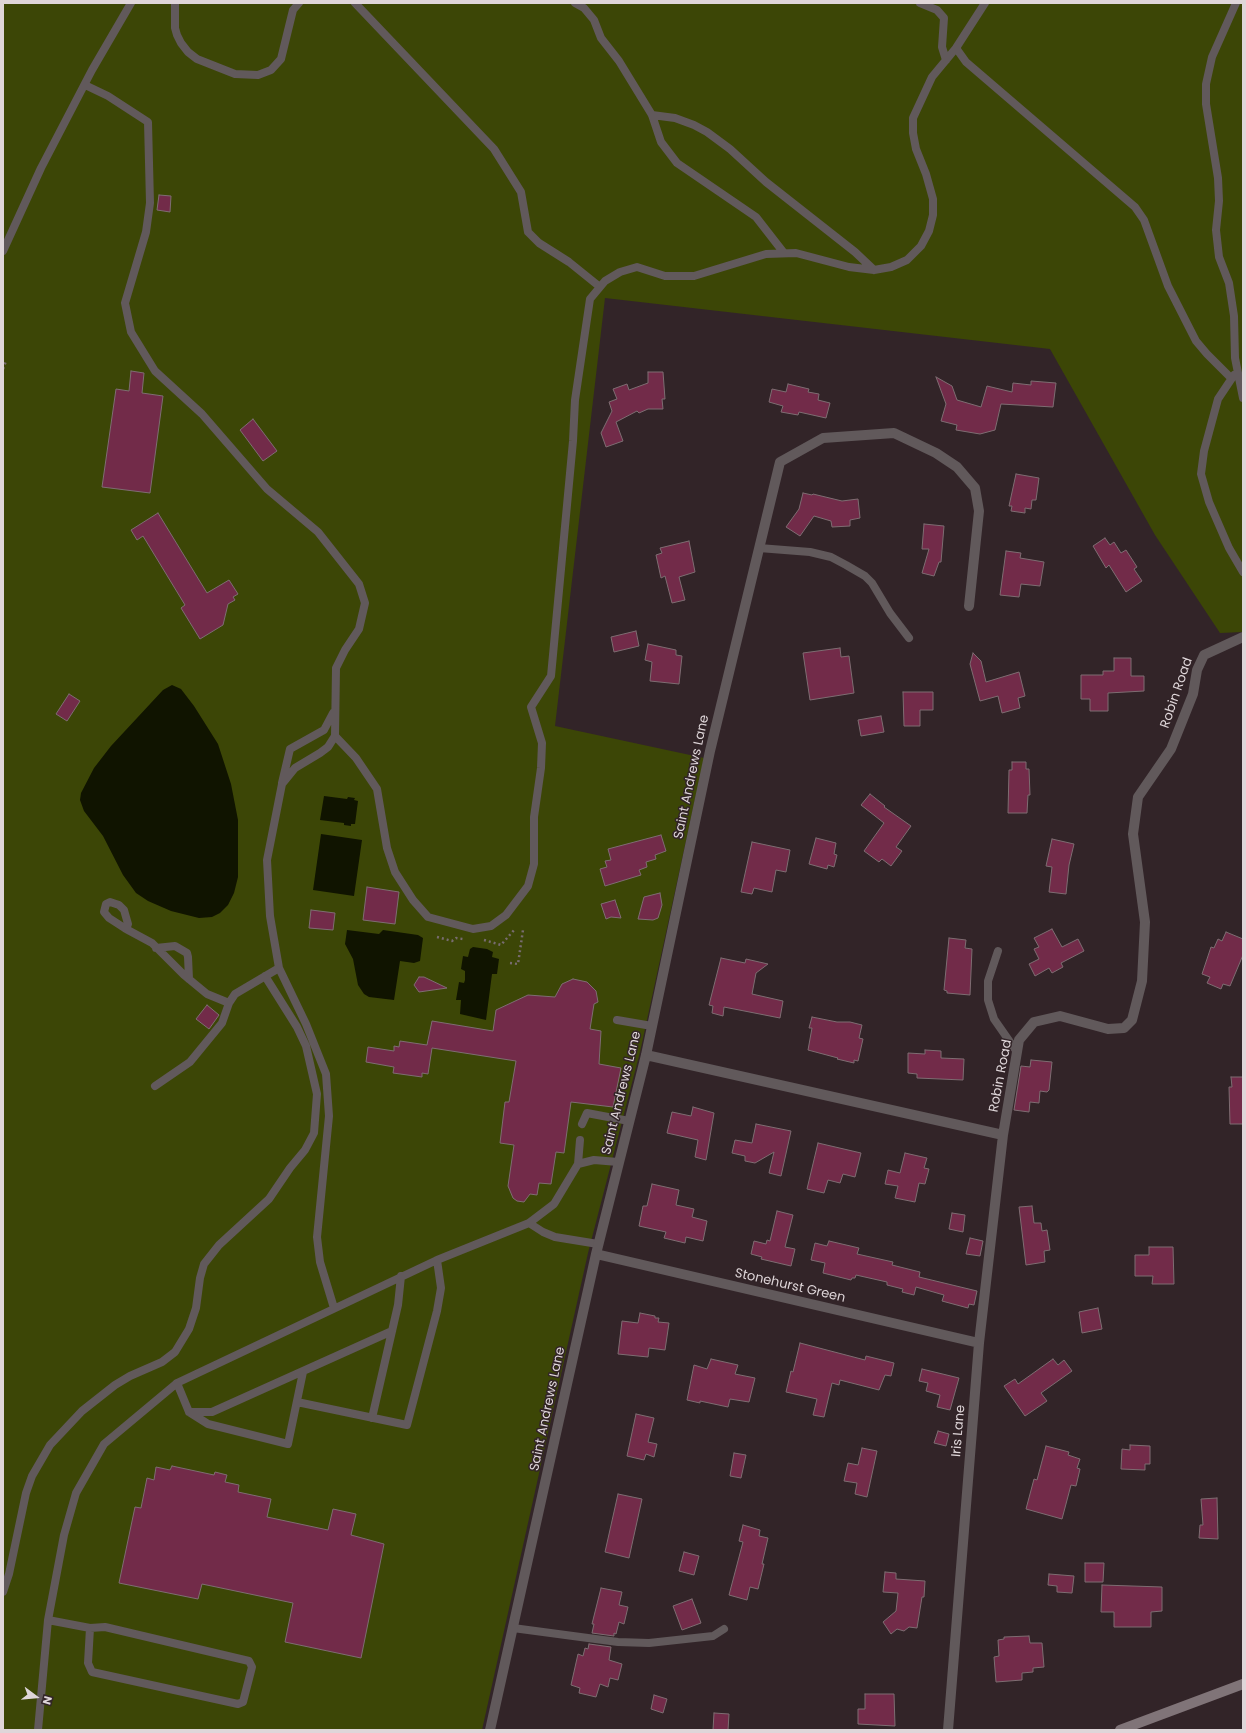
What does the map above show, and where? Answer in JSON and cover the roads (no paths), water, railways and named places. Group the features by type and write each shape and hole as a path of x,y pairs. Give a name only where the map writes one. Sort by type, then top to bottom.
{"main road":[{"path":"1120,1730 1243,1684"}],"street":[{"name":"Saint Andrews Lane","path":"490,1730 597,1249 646,1055 710,751 780,462 823,438 894,433 936,453 957,467 975,488 979,511 969,606"},
{"name":"Robin Road","path":"1003,1135 1019,1040 1034,1022 1060,1016 1108,1029 1124,1028 1132,1020 1142,981 1145,922 1133,834 1138,797 1171,749 1193,694 1197,670 1204,655 1243,637"},
{"path":"646,1055 1003,1135"},
{"name":"Iris Lane","path":"948,1730 979,1343 1003,1135"},
{"name":"Stonehurst Green","path":"597,1249 979,1343"}],"lane":[{"path":"3,251 41,168 84,85 131,3"},
{"path":"175,3 175,28 181,43 188,52 197,59 236,74 258,75 271,70 281,59 293,10 299,3"},
{"path":"355,3 494,149 521,192 528,232 539,243 569,262 600,287"},
{"path":"575,3 584,8 594,20 601,38 619,61 652,115 661,142 677,163 756,216 784,253"},
{"path":"920,3 937,10 944,18 942,47 946,60"},
{"path":"335,736 356,758 377,789 387,848 395,872 413,900 428,917 473,929 490,926 506,915 528,886 534,864 534,817 541,768 542,743 531,707 551,676 569,489 575,400 590,299 605,281 620,272 637,267 665,276 694,276 766,254 796,253 849,267 874,270 891,267 907,260 920,246 929,231 933,215 933,199 926,174 916,149 913,133 913,118 932,77 956,48 985,3"},
{"path":"1236,3 1212,57 1206,84 1206,104 1218,178 1219,201 1216,230 1219,257 1229,283 1234,316 1235,358 1243,398"},
{"path":"956,48 966,62 1135,207 1144,220 1168,286 1196,341 1231,378"},
{"path":"84,85 108,96 148,122 150,203 146,232 125,303 131,332 155,371 202,414 267,489 318,532 359,584 365,603 359,629 345,650 336,668 335,736 328,747 296,768 282,784"},
{"path":"652,115 675,118 694,124 707,132 730,149 766,182 855,252 874,270"},
{"path":"1238,372 1231,378 1218,399 1204,451 1201,474 1209,502 1226,542 1243,572"},
{"path":"759,548 810,552 831,557 852,568 865,576 872,584 890,613 909,638"},
{"path":"334,1308 320,1262 317,1237 330,1116 326,1074 306,1024 279,968 270,916 267,860 290,749 324,730 332,718 335,704"},
{"path":"126,929 152,943 189,980 207,994 229,1003"},
{"path":"156,948 175,946 186,953 188,957 189,980"},
{"path":"998,951 988,981 988,1000 994,1019 1017,1052"},
{"path":"155,1086 190,1062 222,1023 229,1003 235,994 279,968"},
{"path":"3,1592 9,1574 26,1493 32,1476 50,1445 82,1411 115,1385 130,1376 162,1362 175,1352 189,1329 196,1308 200,1278 204,1264 219,1245 269,1199 290,1168 305,1150 314,1133 317,1094 306,1046 297,1027 265,976"},
{"path":"617,1020 652,1026"},
{"path":"582,1124 584,1116 587,1113 629,1121"},
{"path":"38,1730 48,1620 64,1535 76,1493 104,1444 176,1383 436,1260 529,1224 554,1204 578,1164 580,1140"},
{"path":"578,1164 594,1160 618,1162"},
{"path":"529,1224 555,1237 597,1249"},
{"path":"296,1402 406,1425 409,1421 441,1288 436,1260"},
{"path":"372,1418 398,1305 401,1276"},
{"path":"189,1412 212,1412 392,1331"},
{"path":"176,1383 189,1412 208,1424 288,1444 303,1372"},
{"path":"48,1620 90,1628 105,1627 249,1661 252,1666 243,1702 238,1704 92,1672 88,1663 90,1628"},
{"path":"512,1628 618,1642 649,1643 713,1636 724,1629"}]}
